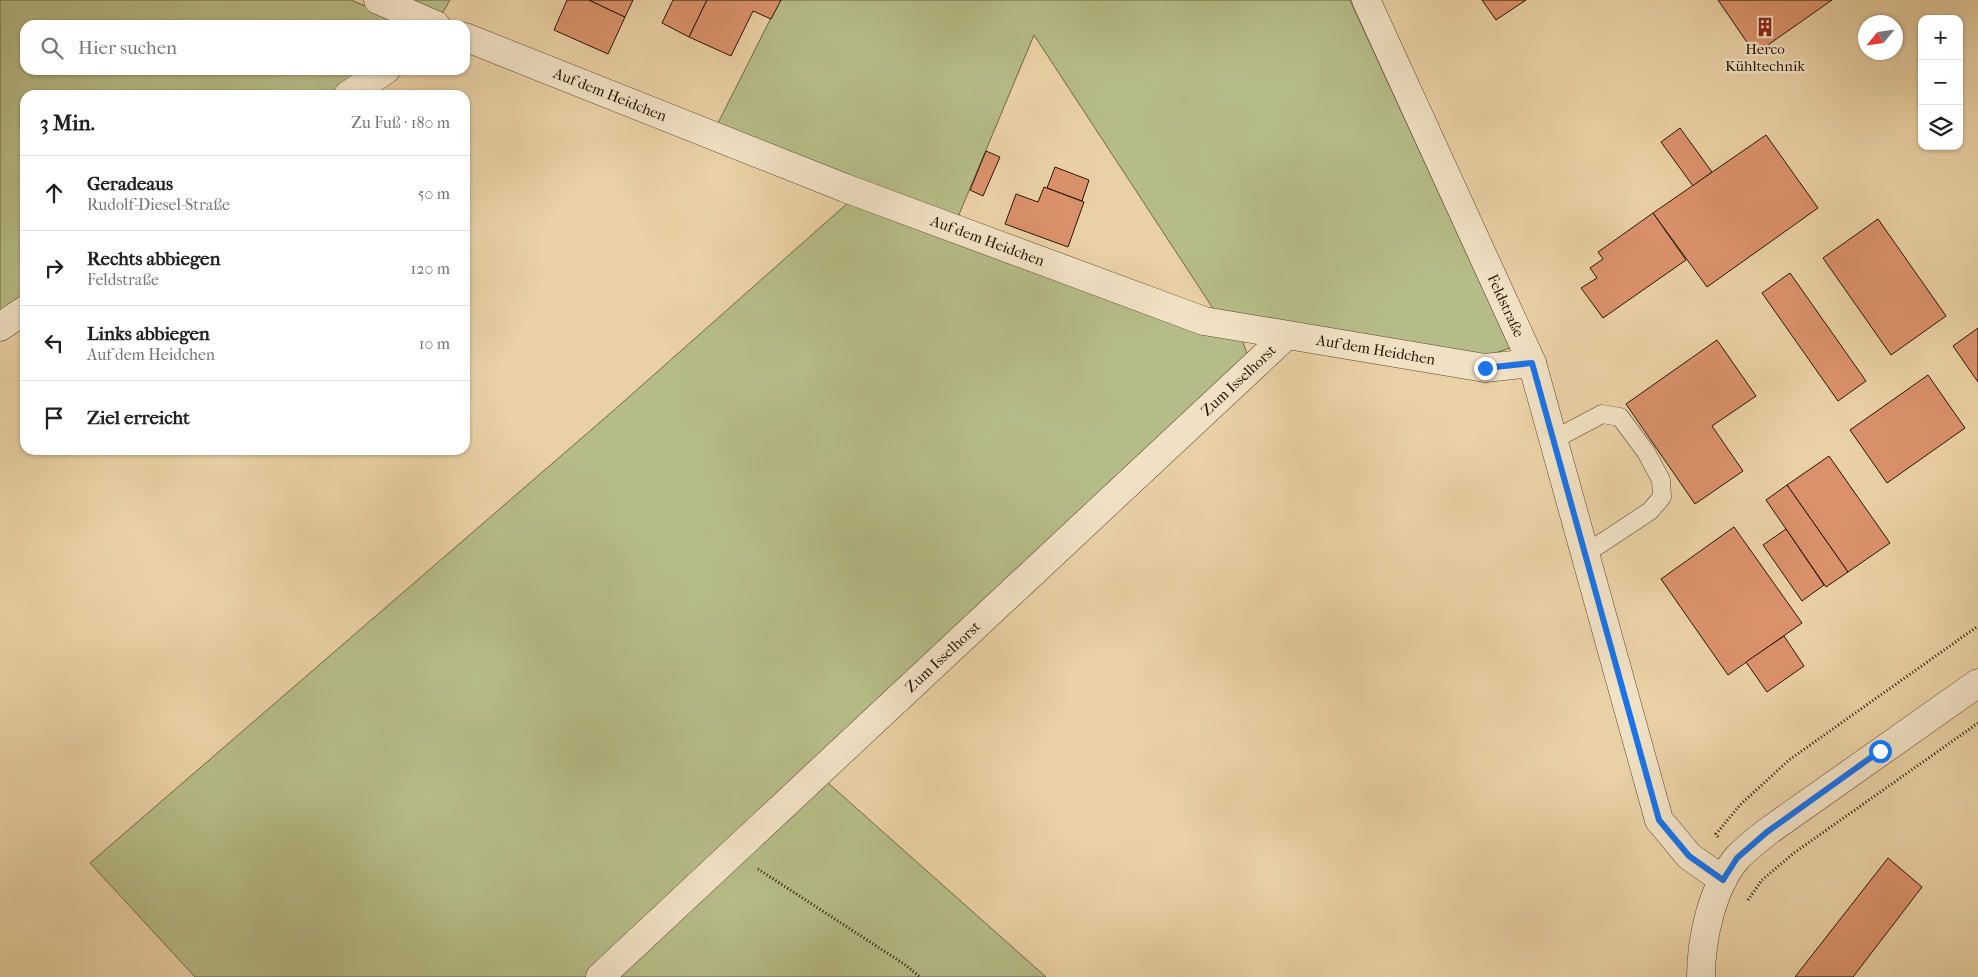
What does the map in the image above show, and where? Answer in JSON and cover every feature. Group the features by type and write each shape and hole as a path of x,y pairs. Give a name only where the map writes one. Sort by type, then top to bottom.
{"street":[{"path":"378,0 424,20"},
{"name":"Feldstraße","path":"1366,0 1532,363 1659,820 1689,856 1730,869"},
{"name":"Auf dem Heidchen","path":"470,39 845,188 1204,321 1485,368 1532,363"},
{"path":"356,90 378,75"},
{"path":"0,327 20,313"},
{"name":"Zum Isselhorst","path":"600,977 1286,336"},
{"path":"1702,977 1701,953 1712,908 1730,869 1767,832 1978,682"}],"lane":[{"path":"1553,440 1602,414 1620,417 1646,452 1661,480 1662,498 1650,511 1585,554"}],"path":[{"path":"1730,869 1716,834 1740,805 1789,760 1978,626"},
{"path":"1762,880 1794,853 1978,723"},
{"path":"732,852 904,964 920,977"}],"green space":[{"path":"0,0 351,0 396,19 20,20 20,75 361,75 338,90 20,90 20,304 0,318"},
{"path":"411,0 450,0 442,14"},
{"path":"780,0 1350,0 1510,348 1483,357 1216,313 1034,35 958,217 717,125"},
{"path":"850,201 1242,339 1247,354 827,782 1046,977 195,977 90,863 613,411"}],"building":[{"path":"567,0 589,0 625,17 608,54 554,30"},
{"path":"589,0 633,0 625,17"},
{"path":"673,0 707,0 689,37 662,23"},
{"path":"707,0 781,0 771,19 753,11 731,56 689,37"},
{"path":"1482,0 1526,0 1496,20"},
{"name":"Herco Kühltechnik","path":"1718,0 1832,0 1755,54"},
{"path":"1680,128 1712,172 1693,186 1661,142"},
{"path":"1766,135 1818,208 1707,287 1653,213"},
{"path":"986,151 1000,157 983,196 970,190"},
{"path":"1055,167 1089,180 1082,201 1047,188"},
{"path":"1044,187 1084,202 1068,247 1005,224 1016,194 1038,202"},
{"path":"1653,213 1686,260 1603,318 1581,288 1597,278 1590,268 1603,259 1598,252"},
{"path":"1878,219 1946,316 1891,355 1823,258"},
{"path":"1790,273 1866,381 1838,401 1762,293"},
{"path":"1978,328 1978,382 1953,346"},
{"path":"1717,340 1756,396 1712,426 1743,471 1695,504 1626,404"},
{"path":"1928,375 1965,428 1887,483 1850,430"},
{"path":"1829,456 1890,543 1848,572 1787,485"},
{"path":"1787,485 1848,572 1826,587 1766,500"},
{"path":"1734,527 1802,623 1728,675 1661,579"},
{"path":"1786,529 1824,585 1802,601 1763,545"},
{"path":"1784,636 1804,666 1767,692 1746,662"},
{"path":"1888,858 1922,887 1853,977 1795,977"}],"place":[{"name":"Herco Kühltechnik","path":"1765,27"}],"route":[{"path":"1485,368 1532,363 1659,820 1689,856 1723,880 1737,858 1767,832 1880,751"}]}
